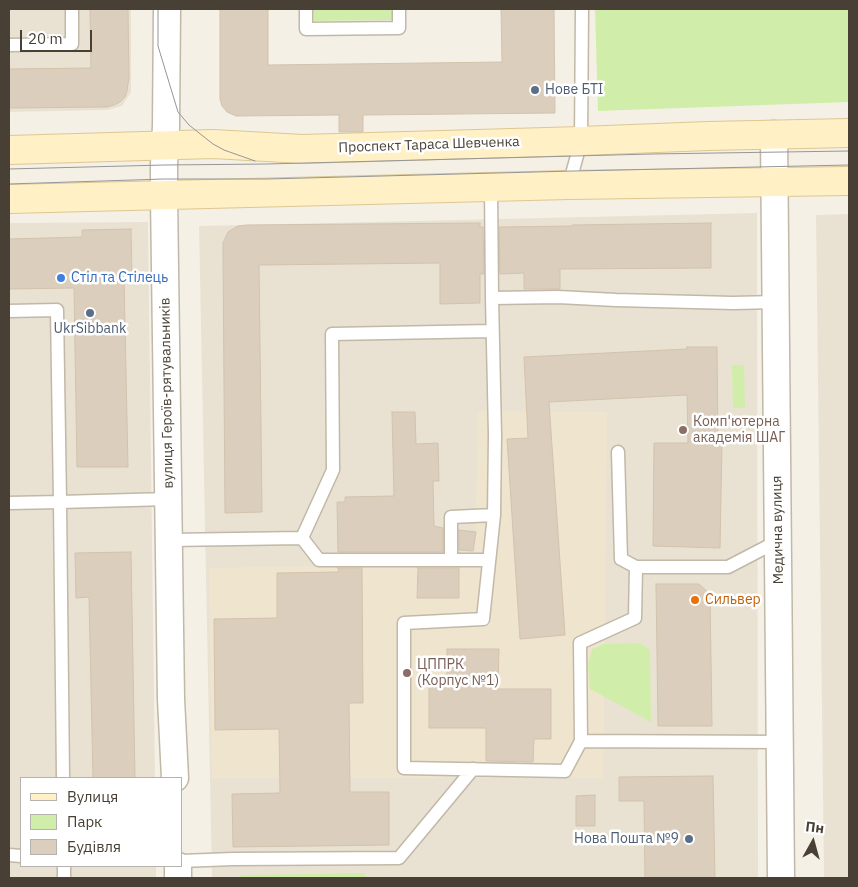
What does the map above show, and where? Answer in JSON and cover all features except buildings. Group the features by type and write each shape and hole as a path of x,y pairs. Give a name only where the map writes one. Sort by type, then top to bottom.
{"main road":[{"name":"Проспект Тараса Шевченка","path":"9,150 213,144 302,149 849,133"},
{"path":"9,199 570,185 849,182"}],"street":[{"name":"вулиця Героїв-рятувальників","path":"167,9 164,196 171,699 175,777"},
{"name":"Медична вулиця","path":"774,134 781,878"}],"lane":[{"path":"9,44 72,44 72,9"},
{"path":"306,9 306,29 399,28 399,9"},
{"path":"570,185 581,141 582,9"},
{"path":"491,187 495,435 494,515 483,619 404,623 404,768 565,770 581,741 580,643 635,618 636,567"},
{"path":"492,298 558,297 733,303 776,302"},
{"path":"9,311 57,310 63,777"},
{"path":"302,538 333,470 332,334 492,331"},
{"path":"618,452 621,559 636,567 728,567 778,541"},
{"path":"9,503 168,499"},
{"path":"451,560 452,517 494,515"},
{"path":"169,540 302,538"},
{"path":"302,538 319,560 489,560"},
{"path":"581,741 780,742"},
{"path":"182,861 399,858 473,769"}],"shaded area":[{"path":"9,9 131,9 131,92 122,106 107,110 9,112"},
{"path":"757,213 758,878 212,878 199,226"},
{"path":"849,214 849,878 824,878 816,215"},
{"path":"148,222 155,777 20,777 20,867 156,867 156,878 9,878 9,223"},
{"name":"ЦППРК (Корпус №1)","path":"478,411 607,412 603,778 212,778 209,568 475,564"}],"green space":[{"path":"313,9 392,9 392,20 314,21"},
{"path":"595,9 849,9 849,102 598,111"},
{"path":"732,365 744,365 745,408 733,408"},
{"path":"640,643 650,650 651,722 590,689 588,664 592,649 603,644"},
{"path":"365,873 365,878 240,878 240,875"}],"tram line":[{"path":"158,9 158,46 178,112 189,125 213,144 255,161"},
{"path":"9,169 849,151"},
{"path":"9,184 849,165"}],"place":[{"name":"Нове БТІ","path":"535,90"},
{"name":"Стіл та Стілець","path":"61,278"},
{"name":"UkrSibbank","path":"90,313"},
{"name":"Комп'ютерна академія ШАГ","path":"683,430"},
{"name":"Сильвер","path":"695,600"},
{"name":"ЦППРК (Корпус №1)","path":"407,673"},
{"name":"Нова Пошта №9","path":"689,839"}]}
